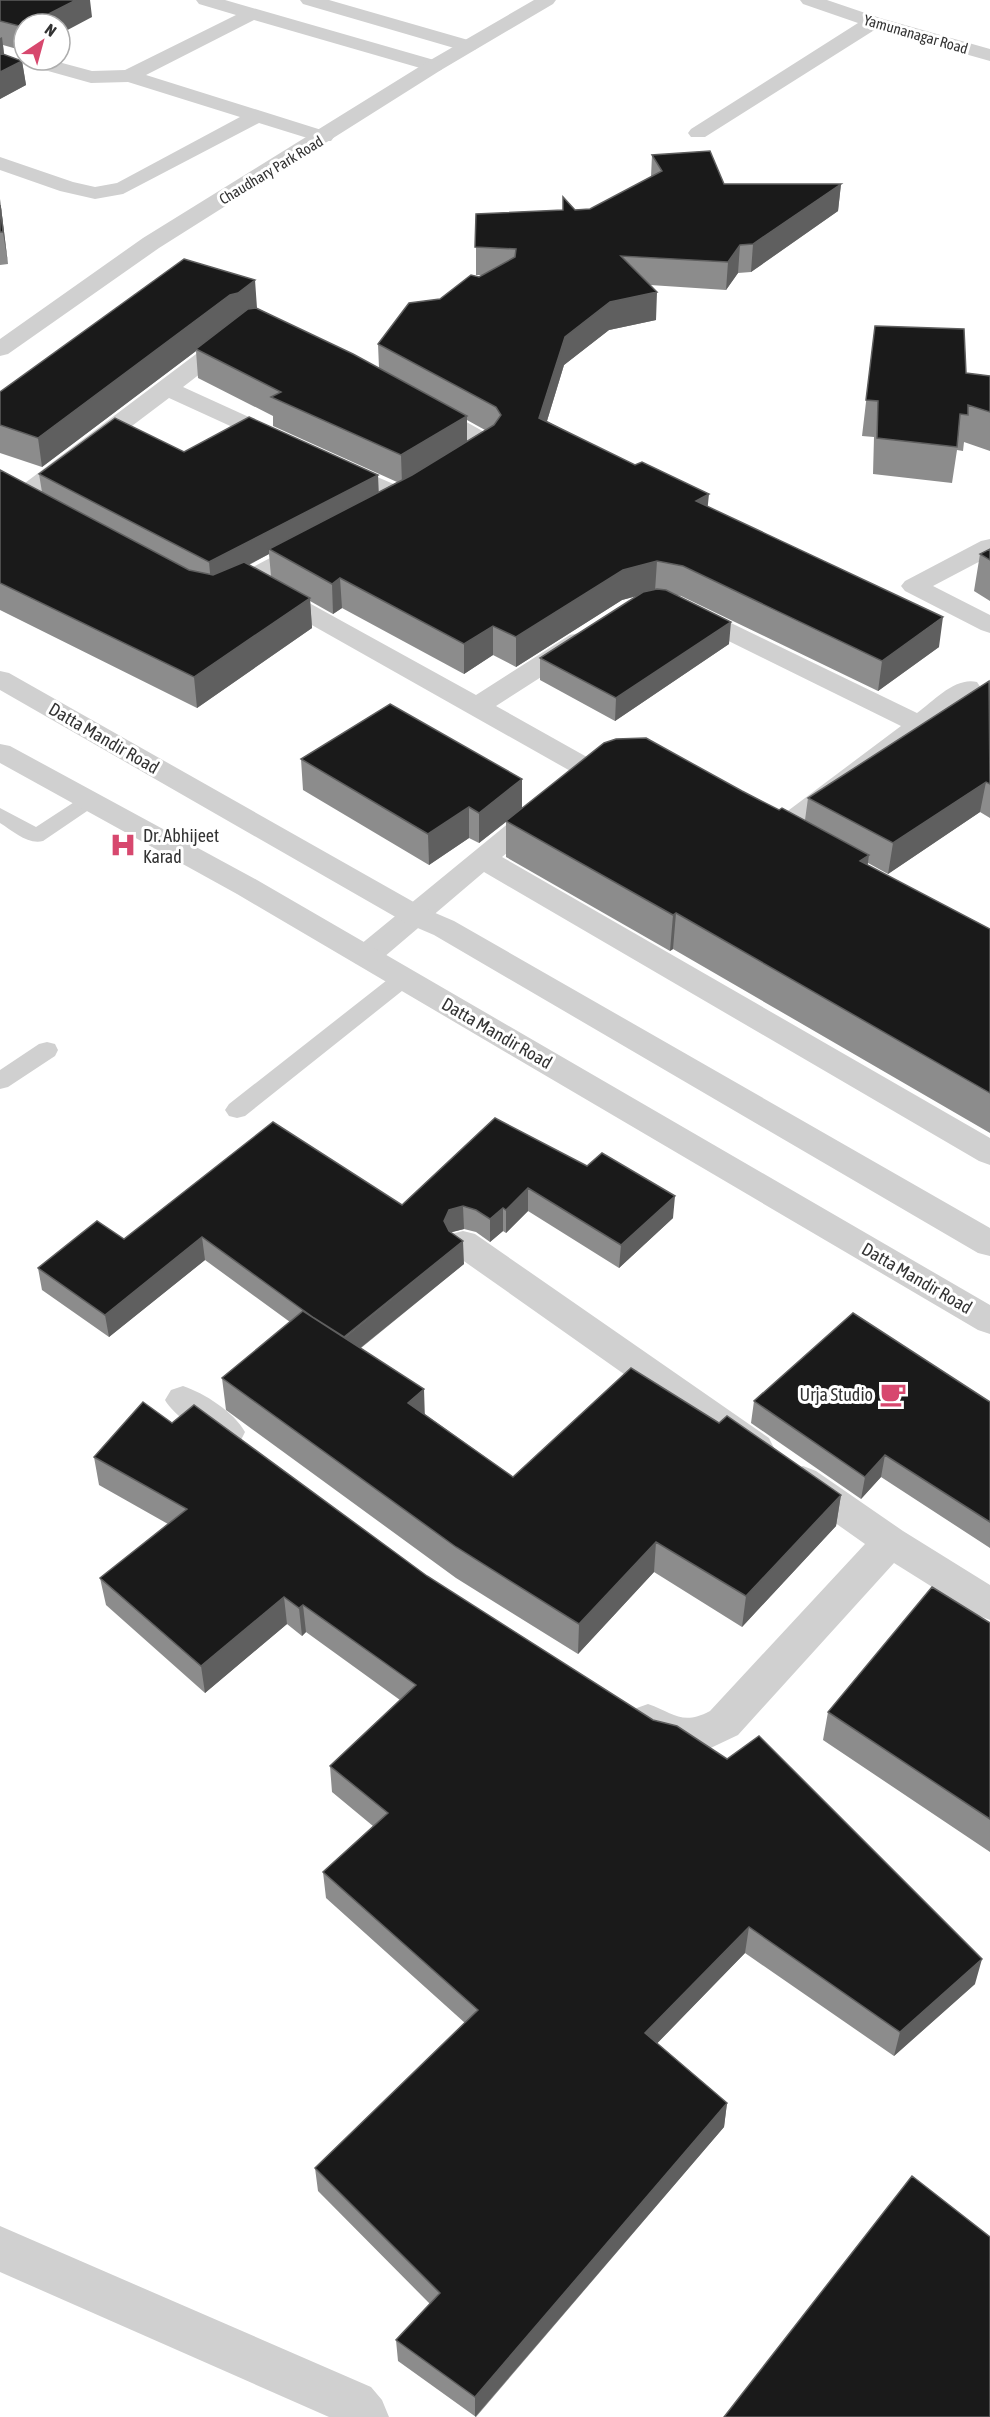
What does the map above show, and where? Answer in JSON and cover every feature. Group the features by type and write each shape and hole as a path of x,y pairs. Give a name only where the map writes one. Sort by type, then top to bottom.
{"street":[{"path":"205,0 434,66"},
{"path":"309,0 468,46"},
{"path":"357,14 381,0"},
{"name":"Chaudhary Park Road","path":"0,349 151,243 324,137 434,66 548,0"},
{"name":"Yamunanagar Road","path":"809,0 873,22 990,55"},
{"path":"129,76 254,13"},
{"path":"698,133 873,22"},
{"path":"72,72 91,77 129,76 324,137"},
{"path":"0,163 67,187 95,193 123,188 257,116"},
{"path":"0,486 32,502 167,388 249,327"},
{"path":"167,388 307,452 414,491 362,519"},
{"path":"413,402 487,443 485,447 444,472"},
{"path":"202,593 215,595 331,535"},
{"path":"990,546 914,586 990,625"},
{"path":"248,579 591,771"},
{"path":"663,602 671,603 918,724"},
{"path":"477,706 603,626"},
{"name":"Datta Mandir Road","path":"0,679 416,916 444,928 990,1244"},
{"path":"780,831 968,688"},
{"name":"Datta Mandir Road","path":"0,752 366,956 990,1321"},
{"path":"366,956 482,858 591,771 611,763 630,760 642,762"},
{"path":"482,858 990,1153"},
{"path":"463,1243 890,1542 990,1604"},
{"path":"183,1400 250,1450"},
{"path":"617,1702 666,1733 700,1736 724,1723 890,1542"},
{"path":"0,2249 353,2413"}],"lane":[{"path":"0,814 36,836 89,801"},
{"path":"237,1110 404,978"},
{"path":"0,1082 47,1050"}],"building":[{"path":"0,0 76,0 52,12 12,12 12,24 0,21"},
{"path":"0,53 12,57 12,66 0,72"},
{"path":"710,151 724,184 841,184 753,244 740,245 728,262 621,256 657,292 610,302 565,337 539,418 635,465 642,462 709,494 696,501 943,617 882,661 683,566 657,561 623,570 516,637 493,626 464,644 340,578 332,584 269,549 412,475 494,425 501,415 496,407 378,344 409,303 440,299 471,275 479,277 515,257 516,249 475,247 476,214 563,210 563,197 575,210 590,209 662,171 652,155"},
{"path":"0,205 3,232 0,232"},
{"path":"184,259 255,280 238,293 230,295 38,438 0,425 0,392"},
{"path":"256,308 353,354 467,416 401,455 271,397 281,392 196,349 248,309"},
{"path":"875,326 964,329 966,373 990,376 990,412 968,405 968,415 960,414 957,447 877,438 878,401 866,400"},
{"path":"249,417 378,475 209,562 39,474 115,418 184,452"},
{"path":"0,470 189,570 213,575 244,562 310,598 194,677 0,583"},
{"path":"990,549 990,560 980,554"},
{"path":"666,590 731,622 616,698 540,658 643,592"},
{"path":"989,681 990,784 986,782 893,843 808,798"},
{"path":"390,704 522,779 479,813 469,807 428,834 301,759"},
{"path":"646,738 742,791 779,810 782,808 869,855 860,861 990,929 990,1093 676,913 673,915 506,821 604,743 616,739"},
{"path":"495,1118 587,1166 602,1153 675,1196 621,1245 528,1188 506,1210 503,1208 490,1219 476,1210 463,1206 449,1210 444,1221 449,1231 463,1241 344,1337 202,1237 105,1315 38,1268 97,1221 124,1239 273,1122 402,1205"},
{"path":"303,1311 424,1389 408,1403 513,1477 631,1368 719,1423 727,1416 841,1495 746,1596 656,1542 579,1624 456,1547 222,1378"},
{"path":"853,1313 990,1402 990,1522 885,1455 865,1477 754,1401"},
{"path":"143,1402 172,1423 194,1405 427,1576 653,1720 677,1726 727,1759 759,1736 982,1959 900,2032 749,1927 645,2033 727,2103 475,2397 396,2340 440,2293 315,2168 478,2010 323,1872 388,1813 330,1766 416,1685 303,1605 299,1608 284,1597 201,1666 100,1578 187,1509 94,1457"},
{"path":"932,1587 990,1623 990,1819 828,1712"},
{"path":"912,2176 990,2237 990,2417 724,2417"}],"place":[{"name":"Dr. Abhijeet Karad","path":"123,845"},
{"name":"Urja Studio","path":"893,1394"}]}
